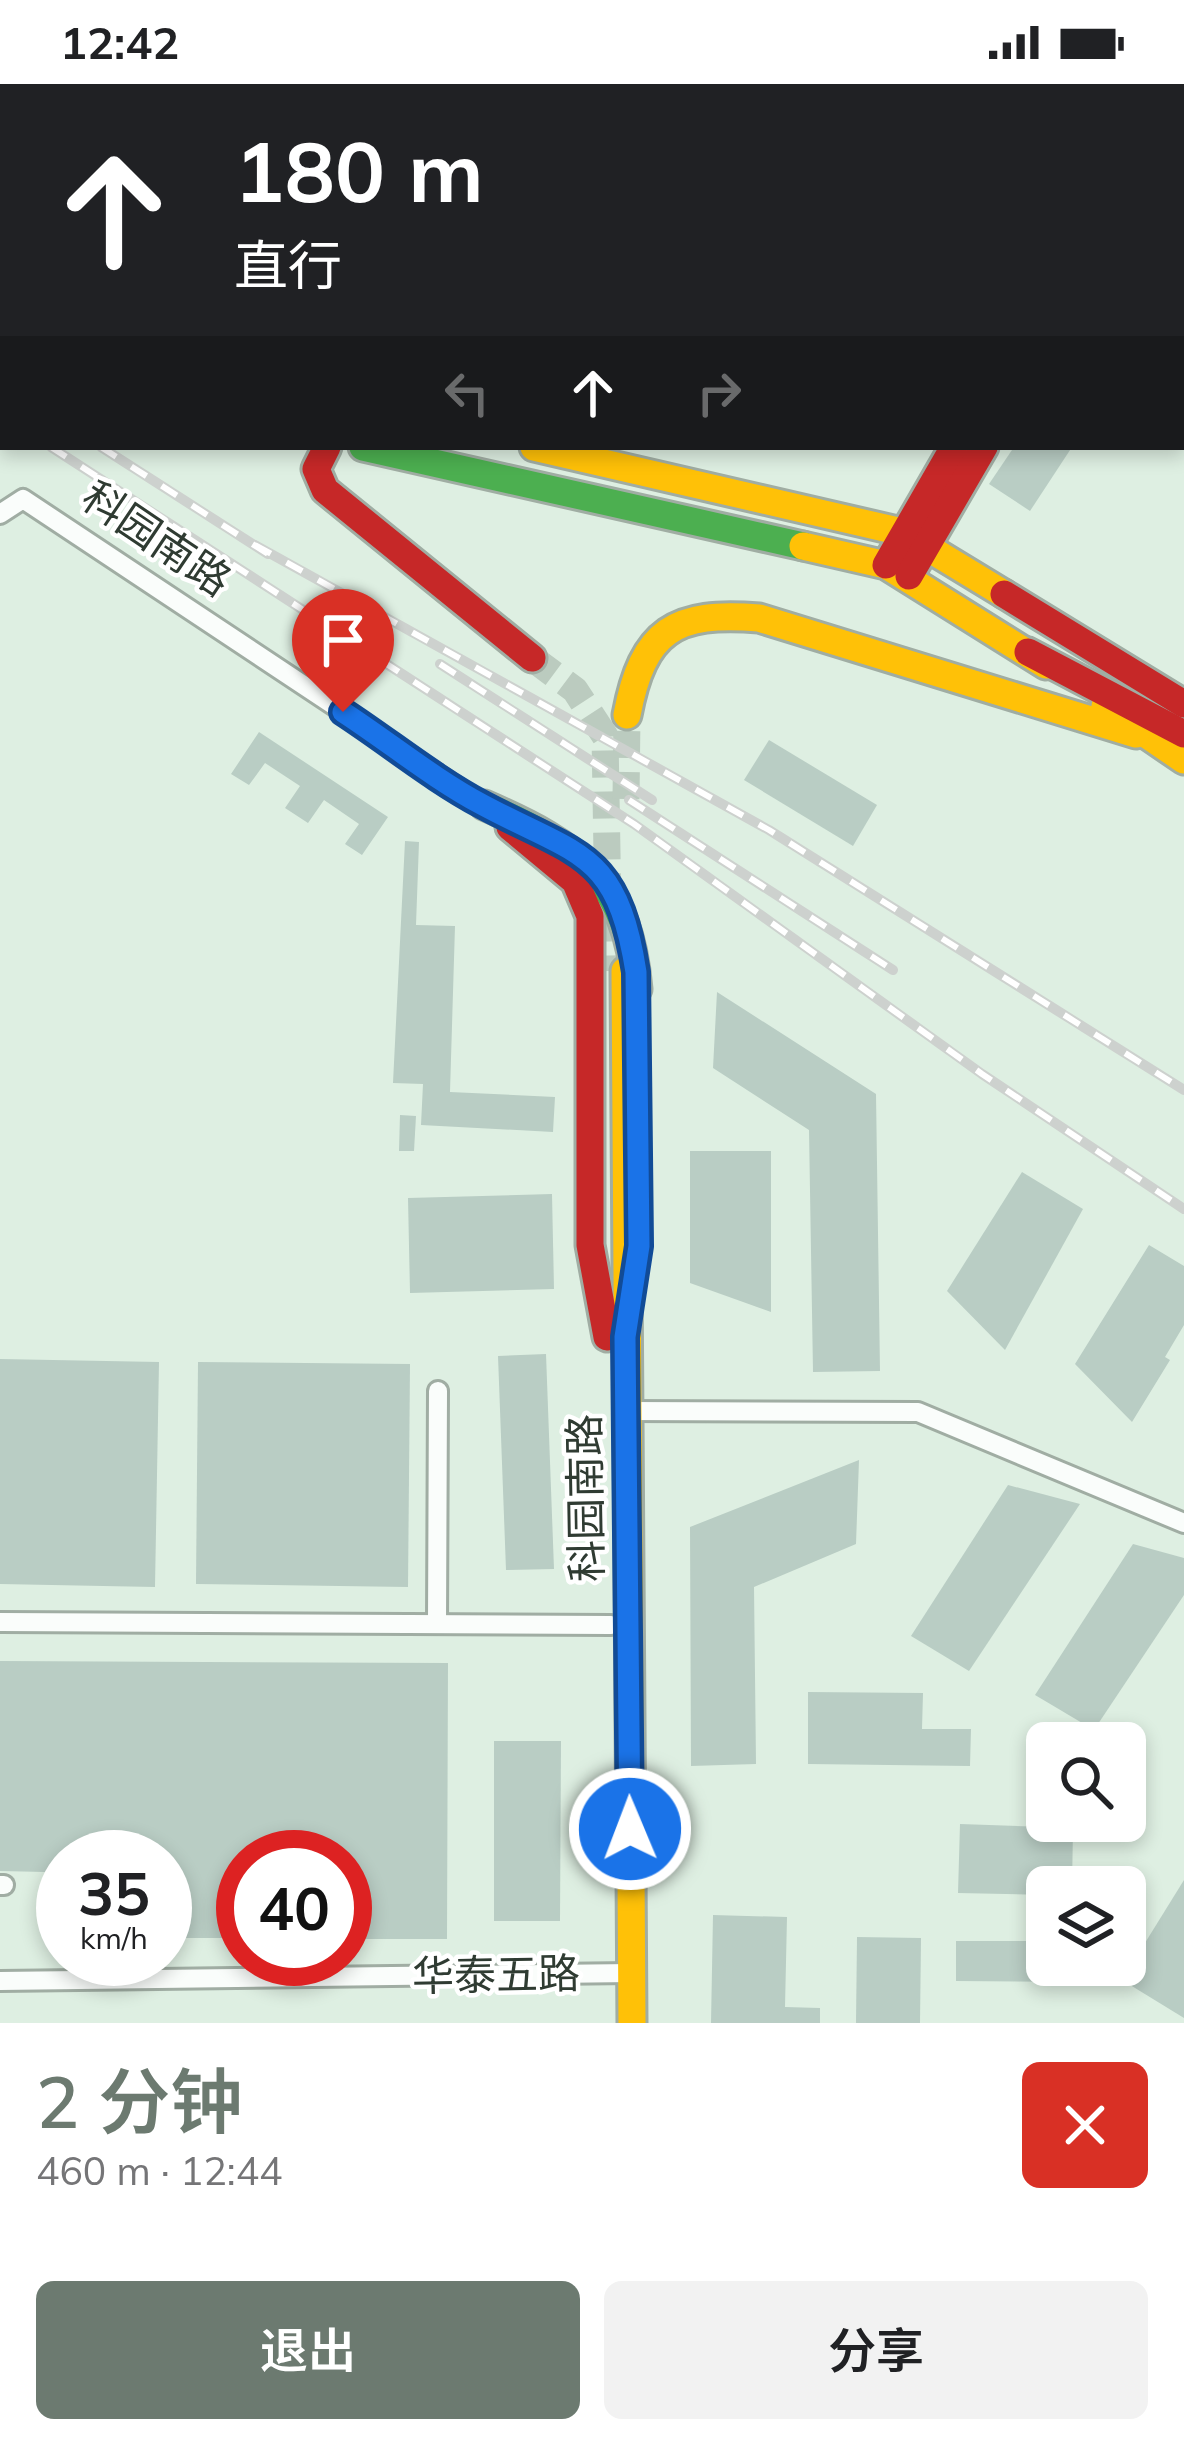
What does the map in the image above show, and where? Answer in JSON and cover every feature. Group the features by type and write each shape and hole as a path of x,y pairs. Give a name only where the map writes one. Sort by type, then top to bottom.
{"main road":[{"path":"326,450 314,468 315,479 325,490 532,658"},
{"path":"376,450 897,571 1149,725 1184,760"},
{"path":"546,450 913,539 1184,704"},
{"path":"897,571 953,450"},
{"path":"913,539 982,450"},
{"path":"627,716 632,680 645,650 689,616 720,613 759,618 1184,734"},
{"path":"484,806 532,824 591,862 621,908 616,971"},
{"path":"484,806 575,881 616,971"},
{"name":"科园南路","path":"616,971 610,1625 623,1973 632,2023"},
{"name":"科园南路","path":"613,2023 623,1973 626,1411 616,1337"}],"street":[{"name":"科园南路","path":"0,514 23,499 484,806"},
{"path":"437,1624 438,1391"},
{"path":"626,1411 918,1412 1184,1523"},
{"path":"0,1622 610,1625"},
{"name":"华泰五路","path":"0,1981 623,1973"}],"building":[{"path":"1012,450 1070,450 1030,511 989,484"},
{"path":"259,732 388,817 362,855 345,844 359,824 324,800 308,823 285,808 300,786 265,763 249,785 231,774"},
{"path":"769,740 877,805 853,846 744,780"},
{"path":"405,841 419,842 416,925 455,926 450,1092 555,1097 553,1132 421,1125 423,1084 393,1083"},
{"path":"717,992 876,1094 880,1371 813,1372 809,1130 713,1068"},
{"path":"400,1115 416,1116 414,1151 399,1151"},
{"path":"690,1151 771,1151 771,1312 690,1283"},
{"path":"1022,1172 1083,1209 1005,1350 947,1291"},
{"path":"552,1194 554,1289 410,1293 408,1198"},
{"path":"1149,1245 1184,1266 1184,1325 1165,1357 1170,1360 1132,1422 1075,1364"},
{"path":"546,1354 554,1569 506,1570 498,1356"},
{"path":"0,1359 159,1362 155,1587 0,1584"},
{"path":"198,1362 410,1364 408,1587 196,1584"},
{"path":"859,1460 856,1544 754,1587 756,1764 691,1766 690,1527"},
{"path":"1008,1485 1080,1504 969,1671 911,1636"},
{"path":"1133,1544 1184,1558 1184,1595 1099,1722 1081,1722 1035,1695"},
{"path":"0,1661 448,1663 447,1939 372,1939 372,1830 216,1830 216,1938 192,1938 192,1830 36,1830 36,1872 0,1871"},
{"path":"808,1692 923,1693 922,1729 971,1729 970,1766 808,1764"},
{"path":"494,1741 561,1741 560,1921 494,1921"},
{"path":"960,1824 1026,1826 1026,1842 1073,1842 1072,1866 1026,1866 1026,1895 958,1893"},
{"path":"1184,1880 1184,2018 1132,1986 1146,1986 1146,1941"},
{"path":"713,1915 787,1917 785,2007 820,2008 820,2023 711,2023"},
{"path":"857,1937 921,1938 920,2023 856,2023"},
{"path":"956,1941 1026,1941 1026,1982 956,1981"}],"tunnel":[{"path":"532,658 575,690 605,736 609,971"},
{"path":"626,799 627,715"}],"railway":[{"path":"56,450 634,824 982,1074 1184,1209"},
{"path":"106,450 268,554"},
{"path":"255,545 769,830 1184,1090"},
{"path":"440,664 652,800"},
{"path":"629,800 893,970"}],"traffic: fast":[{"path":"376,450 803,546"},
{"path":"484,805 547,836 593,872 623,920 637,989"}],"traffic: slow":[{"path":"547,450 902,532 1004,594"},
{"path":"803,546 886,565 1046,665"},
{"path":"627,715 643,663 668,632 705,618 759,618 1136,734"},
{"path":"1105,706 1184,760"},
{"path":"625,971 632,2023"}],"traffic: jam":[{"path":"326,450 316,469 325,490 532,658"},
{"path":"886,565 952,450"},
{"path":"909,576 982,450"},
{"path":"1004,594 1184,704"},
{"path":"1028,652 1184,734"},
{"path":"510,827 575,881 590,916 590,1245 607,1337"}],"route":[{"path":"343,712 484,806 532,824 591,862 613,892 629,934 636,972 639,1246 625,1337 630,1829"}]}
